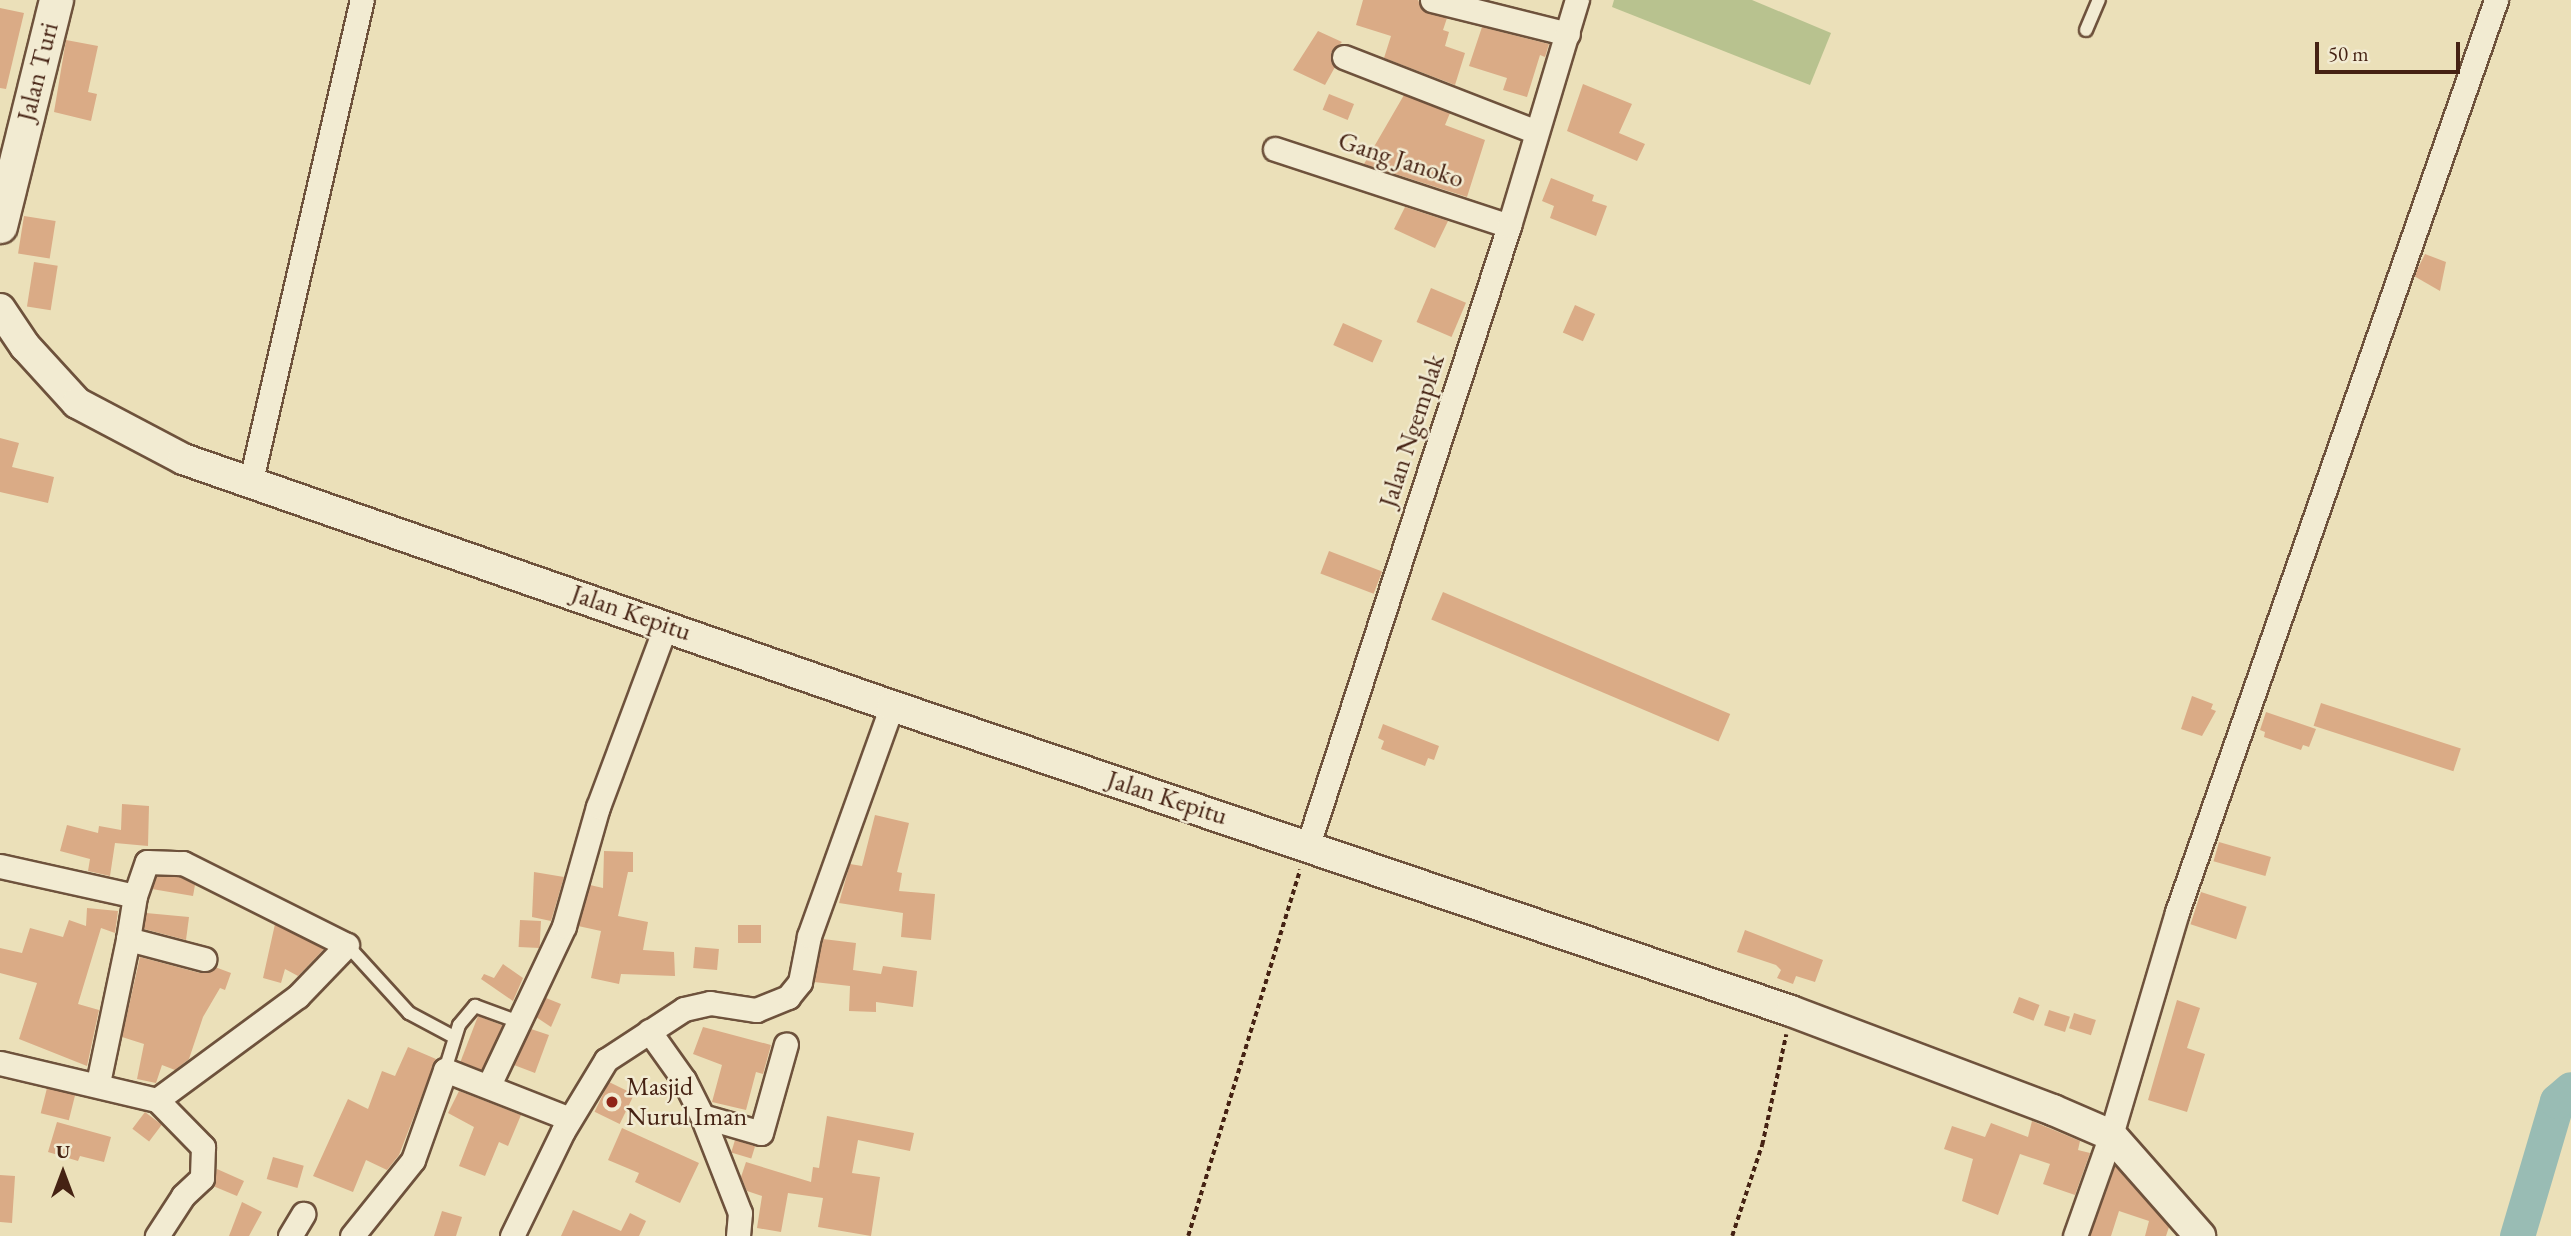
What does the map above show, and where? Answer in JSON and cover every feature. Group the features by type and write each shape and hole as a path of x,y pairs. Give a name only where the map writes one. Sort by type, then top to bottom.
{"main road":[{"name":"Jalan Turi","path":"0,226 56,0"}],"street":[{"path":"251,480 362,0"},
{"path":"1432,0 1568,34"},
{"name":"Jalan Ngemplak","path":"1308,845 1510,226 1577,0"},
{"path":"2076,1236 2111,1135 2177,912 2497,0"},
{"path":"1344,57 1536,132"},
{"name":"Gang Janoko","path":"1275,149 1510,226"},
{"name":"Jalan Kepitu","path":"0,309 12,338 77,402 183,458 892,706 1791,1011 2111,1135"},
{"path":"489,1085 564,926 598,807 666,625"},
{"path":"512,1236 570,1119 606,1060 684,1009 710,1003 756,1010 788,996 800,982 809,936 892,706"},
{"path":"98,1083 135,896 147,862 183,863 354,953 157,1100"},
{"path":"0,866 135,896"},
{"path":"128,939 204,959"},
{"path":"649,1031 684,1080 702,1116 740,1213 737,1236"},
{"path":"702,1116 761,1133 786,1044"},
{"path":"0,1063 98,1083 157,1100 203,1147 206,1164 202,1178 183,1196 157,1236"},
{"path":"352,1236 413,1160 445,1070 570,1119"},
{"path":"2111,1135 2200,1236"},
{"path":"290,1236 303,1214"}],"lane":[{"path":"2086,30 2099,0"},
{"path":"354,953 409,1013 454,1037"},
{"path":"445,1070 454,1037 475,1006 519,1022"}],"path":[{"path":"1188,1236 1308,845"},
{"path":"1732,1236 1762,1145 1791,1011"}],"green space":[{"path":"1614,0 1752,0 1831,33 1810,85 1612,7"}],"building":[{"path":"1363,0 1418,0 1423,10 1447,18 1443,30 1449,32 1445,46 1465,53 1455,85 1384,58 1391,36 1356,25"},
{"path":"0,8 24,13 6,89 0,88"},
{"path":"1482,27 1549,44 1545,57 1540,55 1527,97 1503,90 1507,78 1469,66"},
{"path":"1318,31 1342,42 1331,53 1335,67 1325,85 1293,70"},
{"path":"66,40 98,46 88,92 97,94 91,121 54,112"},
{"path":"1583,84 1632,104 1619,133 1645,144 1637,161 1567,131"},
{"path":"1329,94 1354,104 1348,120 1323,110"},
{"path":"1404,95 1450,113 1445,125 1485,140 1467,197 1364,164"},
{"path":"1551,178 1594,195 1592,201 1607,206 1596,236 1550,218 1554,206 1542,201"},
{"path":"1405,207 1448,221 1435,248 1394,229"},
{"path":"24,216 56,221 50,259 18,254"},
{"path":"2425,254 2446,262 2440,291 2414,276"},
{"path":"34,262 58,266 51,310 27,306"},
{"path":"1431,288 1466,303 1452,337 1417,322"},
{"path":"1575,305 1595,314 1583,341 1563,332"},
{"path":"1343,323 1382,340 1373,362 1333,345"},
{"path":"0,438 19,443 12,467 54,477 48,503 0,492"},
{"path":"1329,551 1382,571 1374,594 1320,573"},
{"path":"1443,592 1730,714 1718,742 1431,620"},
{"path":"2192,696 2213,704 2211,709 2216,711 2202,736 2181,729"},
{"path":"2321,703 2461,748 2453,771 2314,726"},
{"path":"2266,712 2316,729 2309,747 2303,745 2301,750 2264,737 2265,732 2260,730"},
{"path":"1383,724 1439,746 1434,760 1428,758 1425,766 1381,749 1384,741 1378,738"},
{"path":"122,804 149,806 148,846 115,843 110,876 88,871 90,859 60,851 67,825 98,833 99,826 121,830"},
{"path":"875,815 909,823 897,872 902,873 899,891 935,894 931,940 901,937 903,913 839,903 850,864 862,866"},
{"path":"2219,842 2271,857 2265,876 2213,861"},
{"path":"604,851 633,852 633,872 628,872 618,916 648,922 643,950 674,952 675,976 621,974 619,984 591,978 601,931 578,926 590,885 603,888"},
{"path":"534,872 564,877 551,921 532,917"},
{"path":"157,876 180,877 195,885 193,896 152,889"},
{"path":"2201,892 2247,907 2236,939 2190,924"},
{"path":"87,908 118,911 115,933 101,928 78,1004 99,1010 87,1066 19,1039 37,983 0,973 0,948 22,953 30,928 63,937 69,920 86,926"},
{"path":"146,913 189,917 186,940 144,929"},
{"path":"520,920 541,921 540,948 519,947"},
{"path":"275,924 324,949 298,976 285,969 281,983 263,978"},
{"path":"738,925 761,925 761,943 738,943"},
{"path":"1745,930 1823,960 1815,982 1796,976 1793,984 1777,978 1781,970 1776,965 1737,952"},
{"path":"823,939 856,943 853,970 881,974 883,966 917,971 913,1007 876,1002 876,1012 849,1011 850,986 814,982"},
{"path":"695,947 719,949 717,970 693,968"},
{"path":"140,957 200,973 215,967 231,973 225,990 220,988 203,1017 189,1059 175,1070 162,1065 156,1083 137,1079 144,1044 122,1037"},
{"path":"503,964 523,978 513,1001 481,979 484,974 494,978"},
{"path":"2019,997 2040,1005 2033,1021 2013,1013"},
{"path":"546,998 561,1004 551,1027 536,1017"},
{"path":"2177,1000 2200,1008 2187,1048 2205,1054 2187,1112 2148,1100"},
{"path":"2049,1010 2070,1017 2065,1032 2044,1025"},
{"path":"2074,1013 2096,1020 2091,1035 2069,1028"},
{"path":"478,1016 502,1025 485,1071 460,1062"},
{"path":"703,1027 771,1045 763,1074 756,1072 746,1110 712,1102 722,1065 693,1054"},
{"path":"531,1029 549,1035 535,1073 514,1065"},
{"path":"408,1047 436,1059 399,1155 387,1170 366,1160 353,1192 313,1176 348,1099 368,1109 382,1071 395,1076"},
{"name":"Masjid Nurul Iman","path":"609,1082 634,1094 620,1124 595,1112"},
{"path":"47,1088 75,1095 69,1120 41,1113"},
{"path":"459,1091 521,1115 508,1146 499,1142 485,1176 459,1166 474,1127 448,1113"},
{"path":"145,1112 162,1125 149,1141 132,1129"},
{"path":"827,1116 914,1133 910,1151 858,1140 852,1173 880,1177 871,1236 818,1227 823,1198 788,1193 781,1232 757,1228 762,1196 747,1191 741,1177 746,1162 811,1182 813,1167 819,1168"},
{"path":"2032,1121 2080,1141 2078,1150 2090,1153 2075,1195 2043,1184 2050,1164 2020,1154 1998,1215 1962,1201 1973,1159 1944,1149 1952,1126 1985,1137 1991,1123 2028,1137"},
{"path":"57,1122 111,1137 104,1162 80,1156 78,1161 48,1152"},
{"path":"622,1128 699,1163 680,1203 635,1182 639,1173 608,1160"},
{"path":"735,1140 755,1146 751,1159 731,1152"},
{"path":"273,1157 304,1166 297,1188 267,1179"},
{"path":"2115,1166 2169,1227 2166,1236 2145,1236 2149,1221 2119,1211 2111,1236 2090,1236"},
{"path":"217,1169 244,1181 237,1196 213,1186"},
{"path":"0,1175 15,1176 12,1223 0,1222"},
{"path":"242,1202 262,1212 249,1236 229,1236"},
{"path":"573,1210 621,1231 630,1213 646,1221 639,1236 561,1236"},
{"path":"442,1211 462,1217 456,1236 434,1236"}],"waterway":[{"path":"2517,1236 2557,1101 2571,1089"}],"place":[{"name":"Masjid Nurul Iman","path":"612,1102"}]}
